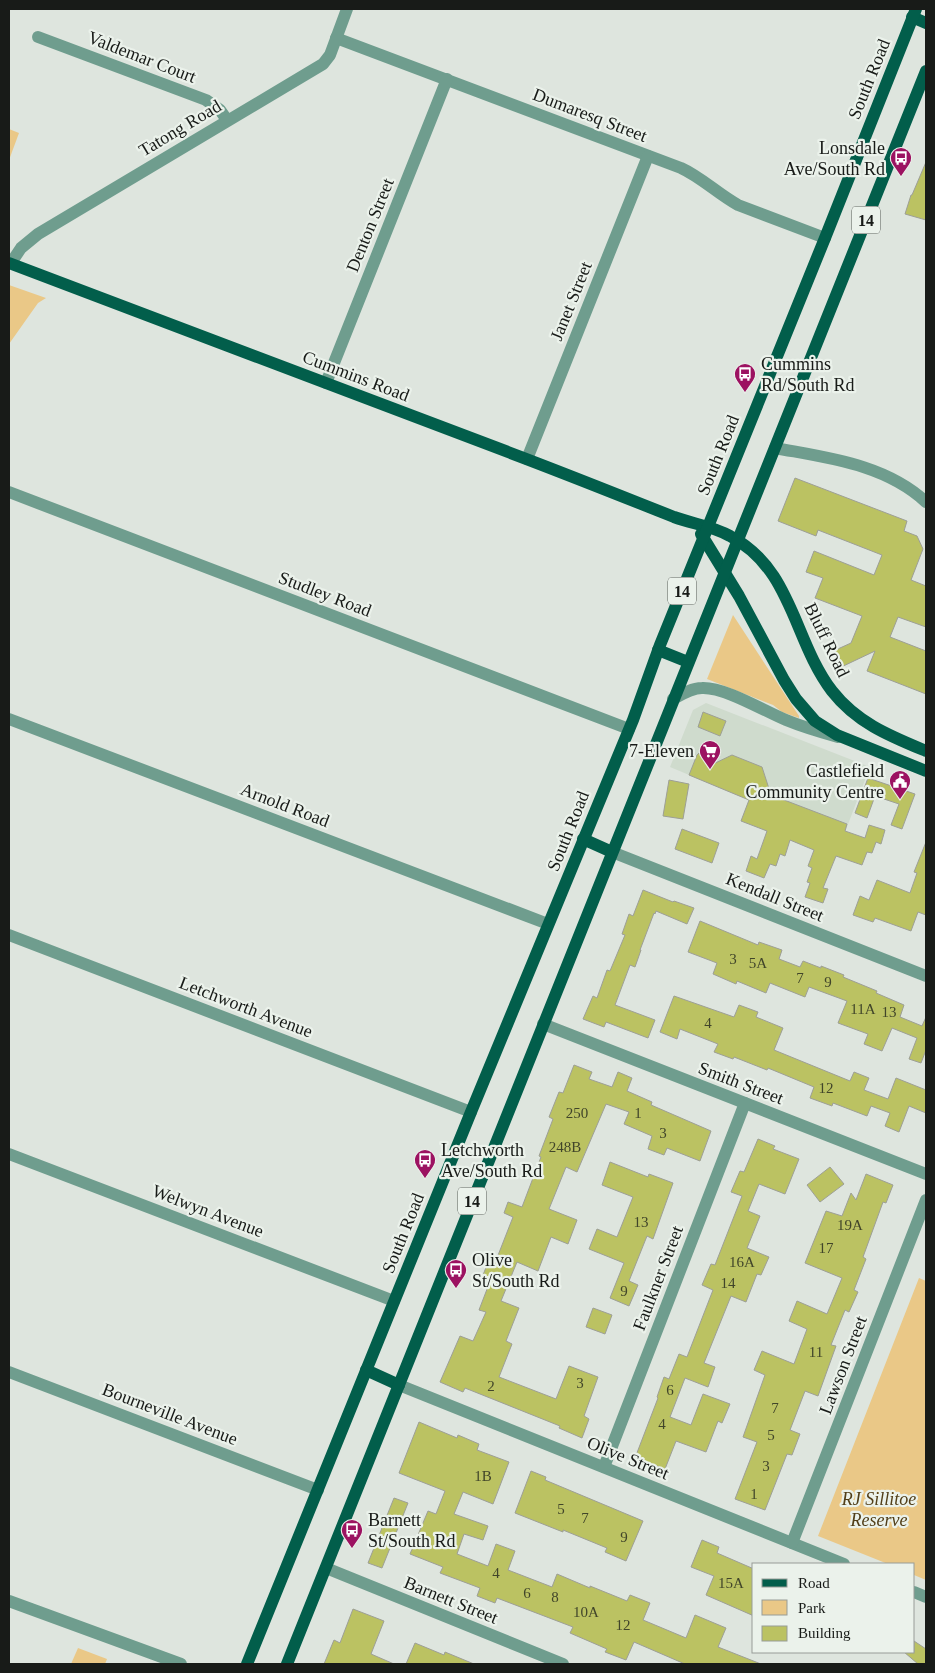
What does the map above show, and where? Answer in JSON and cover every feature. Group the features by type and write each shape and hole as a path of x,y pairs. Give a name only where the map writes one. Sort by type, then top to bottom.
{"main road":[{"path":"914,13 926,23"},
{"name":"South Road","path":"247,1664 629,729 658,650 914,13"},
{"name":"14","path":"287,1664 926,71"},
{"name":"Cummins Road","path":"10,263 527,459 691,523 706,532"},
{"path":"706,532 724,572 784,680 810,716 822,727 843,738 926,771"},
{"name":"Bluff Road","path":"706,532 724,533 738,540 755,555 775,578 790,604 824,679 844,704 875,729 926,751"},
{"path":"658,650 688,662"},
{"path":"583,840 612,852"},
{"path":"366,1370 399,1385"}],"street":[{"name":"Tatong Road","path":"10,263 21,248 38,234 327,61 347,9"},
{"name":"Valdemar Court","path":"38,37 206,100 220,110 227,120"},
{"name":"Dumaresq Street","path":"336,38 648,156 692,174 738,205 825,238"},
{"name":"Denton Street","path":"326,383 447,80"},
{"name":"Janet Street","path":"527,459 648,156"},
{"path":"775,448 849,462 869,469 886,476 917,494 926,502"},
{"name":"Studley Road","path":"9,492 629,729"},
{"path":"673,698 694,689 712,689 809,729 843,738"},
{"name":"Arnold Road","path":"9,719 548,924"},
{"name":"Kendall Street","path":"612,852 926,976"},
{"name":"Letchworth Avenue","path":"9,935 471,1112"},
{"name":"Smith Street","path":"543,1024 926,1174"},
{"name":"Faulkner Street","path":"604,1467 745,1103"},
{"name":"Welwyn Avenue","path":"9,1154 394,1301"},
{"name":"Lawson Street","path":"792,1543 926,1200"},
{"name":"Bourneville Avenue","path":"9,1372 318,1490"},
{"name":"Olive Street","path":"399,1385 842,1563"},
{"name":"Barnett Street","path":"326,1568 563,1664"},
{"path":"9,1601 181,1664"}],"shaded area":[{"path":"706,703 870,767 835,858 741,821 749,800 670,767 693,710"}],"green space":[{"path":"9,129 19,133 9,160"},
{"path":"9,285 46,298 38,303 9,344"},
{"path":"733,615 799,718 782,712 773,705 707,679"},
{"name":"RJ Sillitoe Reserve","path":"919,1278 926,1281 926,1580 915,1575 915,1563 886,1563 818,1536"},
{"path":"78,1648 107,1659 105,1664 71,1664"}],"building":[{"path":"926,162 926,220 905,214 911,195"},
{"path":"795,478 907,521 904,531 917,536 923,549 911,580 926,586 926,627 898,617 890,637 926,651 926,694 867,671 875,651 837,669 829,653 851,643 862,616 815,598 823,578 806,572 814,551 874,575 882,555 818,530 816,536 778,521"},
{"path":"703,712 726,721 720,736 698,727"},
{"path":"701,751 713,756 709,766 732,755 762,767 771,795 847,824 845,831 865,838 869,825 885,830 881,844 876,842 872,853 867,852 862,865 836,856 823,888 828,889 823,903 805,897 810,883 807,882 812,868 808,866 814,850 790,840 785,856 780,854 776,866 770,864 764,878 746,871 751,856 757,859 767,831 741,821 749,800 689,775 697,755"},
{"name":"Castlefield Community Centre","path":"868,778 915,794 902,829 891,825 899,804 875,796 867,818 855,813"},
{"path":"669,780 689,784 683,819 663,816"},
{"path":"682,829 719,843 712,863 675,849"},
{"path":"926,842 926,915 918,912 911,931 875,918 873,922 853,915 860,896 869,900 877,880 910,893 917,873 914,872"},
{"path":"643,890 694,908 687,924 656,911 654,913 635,967 630,965 615,1005 655,1020 648,1038 606,1022 604,1027 583,1019 593,996 597,998 607,970 610,971 625,935 622,934 629,914 633,916"},
{"path":"700,921 758,945 759,942 782,950 779,959 800,967 803,961 844,975 843,977 904,1005 900,1017 922,1026 926,1017 926,1050 921,1063 909,1059 917,1038 892,1028 882,1051 864,1044 868,1034 838,1023 847,1001 809,987 805,997 770,983 766,993 737,981 736,984 713,974 717,963 688,952"},
{"path":"674,996 734,1017 739,1005 758,1012 756,1017 783,1028 774,1050 850,1081 854,1072 869,1078 864,1090 888,1099 896,1078 926,1090 926,1113 909,1106 899,1132 885,1126 890,1113 871,1106 867,1116 833,1103 832,1106 810,1098 814,1087 768,1068 767,1070 734,1057 733,1059 714,1052 718,1044 680,1029 677,1039 660,1032"},
{"path":"574,1065 592,1072 589,1079 612,1087 618,1072 632,1078 627,1091 652,1102 651,1105 711,1131 700,1161 667,1148 664,1155 648,1149 652,1136 624,1124 629,1112 606,1104 577,1172 566,1167 549,1209 577,1220 568,1244 551,1237 538,1271 517,1262 501,1301 519,1308 506,1341 512,1344 499,1377 556,1399 569,1366 598,1377 584,1416 589,1419 582,1438 559,1428 560,1426 465,1388 463,1392 440,1382 460,1336 473,1341 486,1312 479,1310 489,1284 481,1280 489,1260 495,1263 513,1217 504,1213 508,1202 522,1207 553,1119 549,1117 559,1092 563,1093"},
{"path":"758,1139 775,1146 773,1149 799,1159 785,1194 759,1184 748,1211 760,1216 747,1248 769,1257 761,1275 757,1274 746,1302 731,1296 704,1363 715,1367 708,1387 685,1378 670,1417 691,1425 703,1394 730,1404 722,1423 718,1421 706,1452 676,1441 665,1469 635,1458 664,1377 669,1379 679,1354 687,1357 713,1290 702,1285 711,1264 715,1265 742,1196 731,1192 740,1171 744,1172"},
{"path":"610,1162 648,1177 649,1174 673,1183 653,1239 647,1236 629,1281 638,1285 629,1306 610,1298 624,1263 589,1249 597,1229 617,1237 633,1197 602,1185"},
{"path":"830,1167 844,1184 820,1202 807,1185"},
{"path":"866,1174 893,1185 886,1203 883,1202 863,1257 866,1259 854,1290 858,1292 849,1312 845,1310 831,1345 836,1346 818,1396 805,1391 790,1430 800,1434 792,1455 787,1454 765,1510 735,1499 757,1442 743,1437 765,1375 754,1370 762,1351 794,1364 807,1329 789,1321 797,1301 827,1314 842,1278 805,1263 826,1211 842,1216 851,1193 856,1200"},
{"path":"593,1308 612,1315 605,1334 586,1327"},
{"path":"419,1422 457,1438 458,1435 479,1444 477,1450 509,1462 493,1504 463,1492 454,1514 488,1526 483,1540 464,1534 457,1554 488,1566 496,1544 515,1551 508,1570 552,1587 557,1574 627,1601 630,1595 650,1603 643,1620 686,1638 695,1615 726,1628 718,1647 761,1664 685,1664 634,1642 626,1660 605,1652 607,1649 570,1633 573,1627 497,1598 495,1603 477,1596 480,1588 440,1573 443,1567 410,1554 428,1511 436,1514 445,1491 399,1473"},
{"path":"531,1471 546,1477 545,1480 643,1521 626,1561 605,1552 607,1548 515,1513"},
{"path":"394,1498 408,1503 382,1568 368,1563"},
{"path":"702,1540 719,1547 717,1553 752,1568 752,1615 706,1595 714,1576 691,1567"},
{"path":"353,1609 384,1621 371,1654 394,1664 324,1664 334,1640 340,1643"},
{"path":"915,1642 926,1649 926,1664 918,1664 905,1653 915,1653"},
{"path":"415,1643 444,1655 445,1652 474,1664 406,1664"}],"place":[{"name":"Lonsdale Ave/South Rd","path":"901,177"},
{"name":"Cummins Rd/South Rd","path":"745,393"},
{"name":"7-Eleven","path":"710,770"},
{"name":"Castlefield Community Centre","path":"900,800"},
{"name":"Letchworth Ave/South Rd","path":"425,1179"},
{"name":"Olive St/South Rd","path":"456,1289"},
{"name":"Barnett St/South Rd","path":"352,1549"}]}
